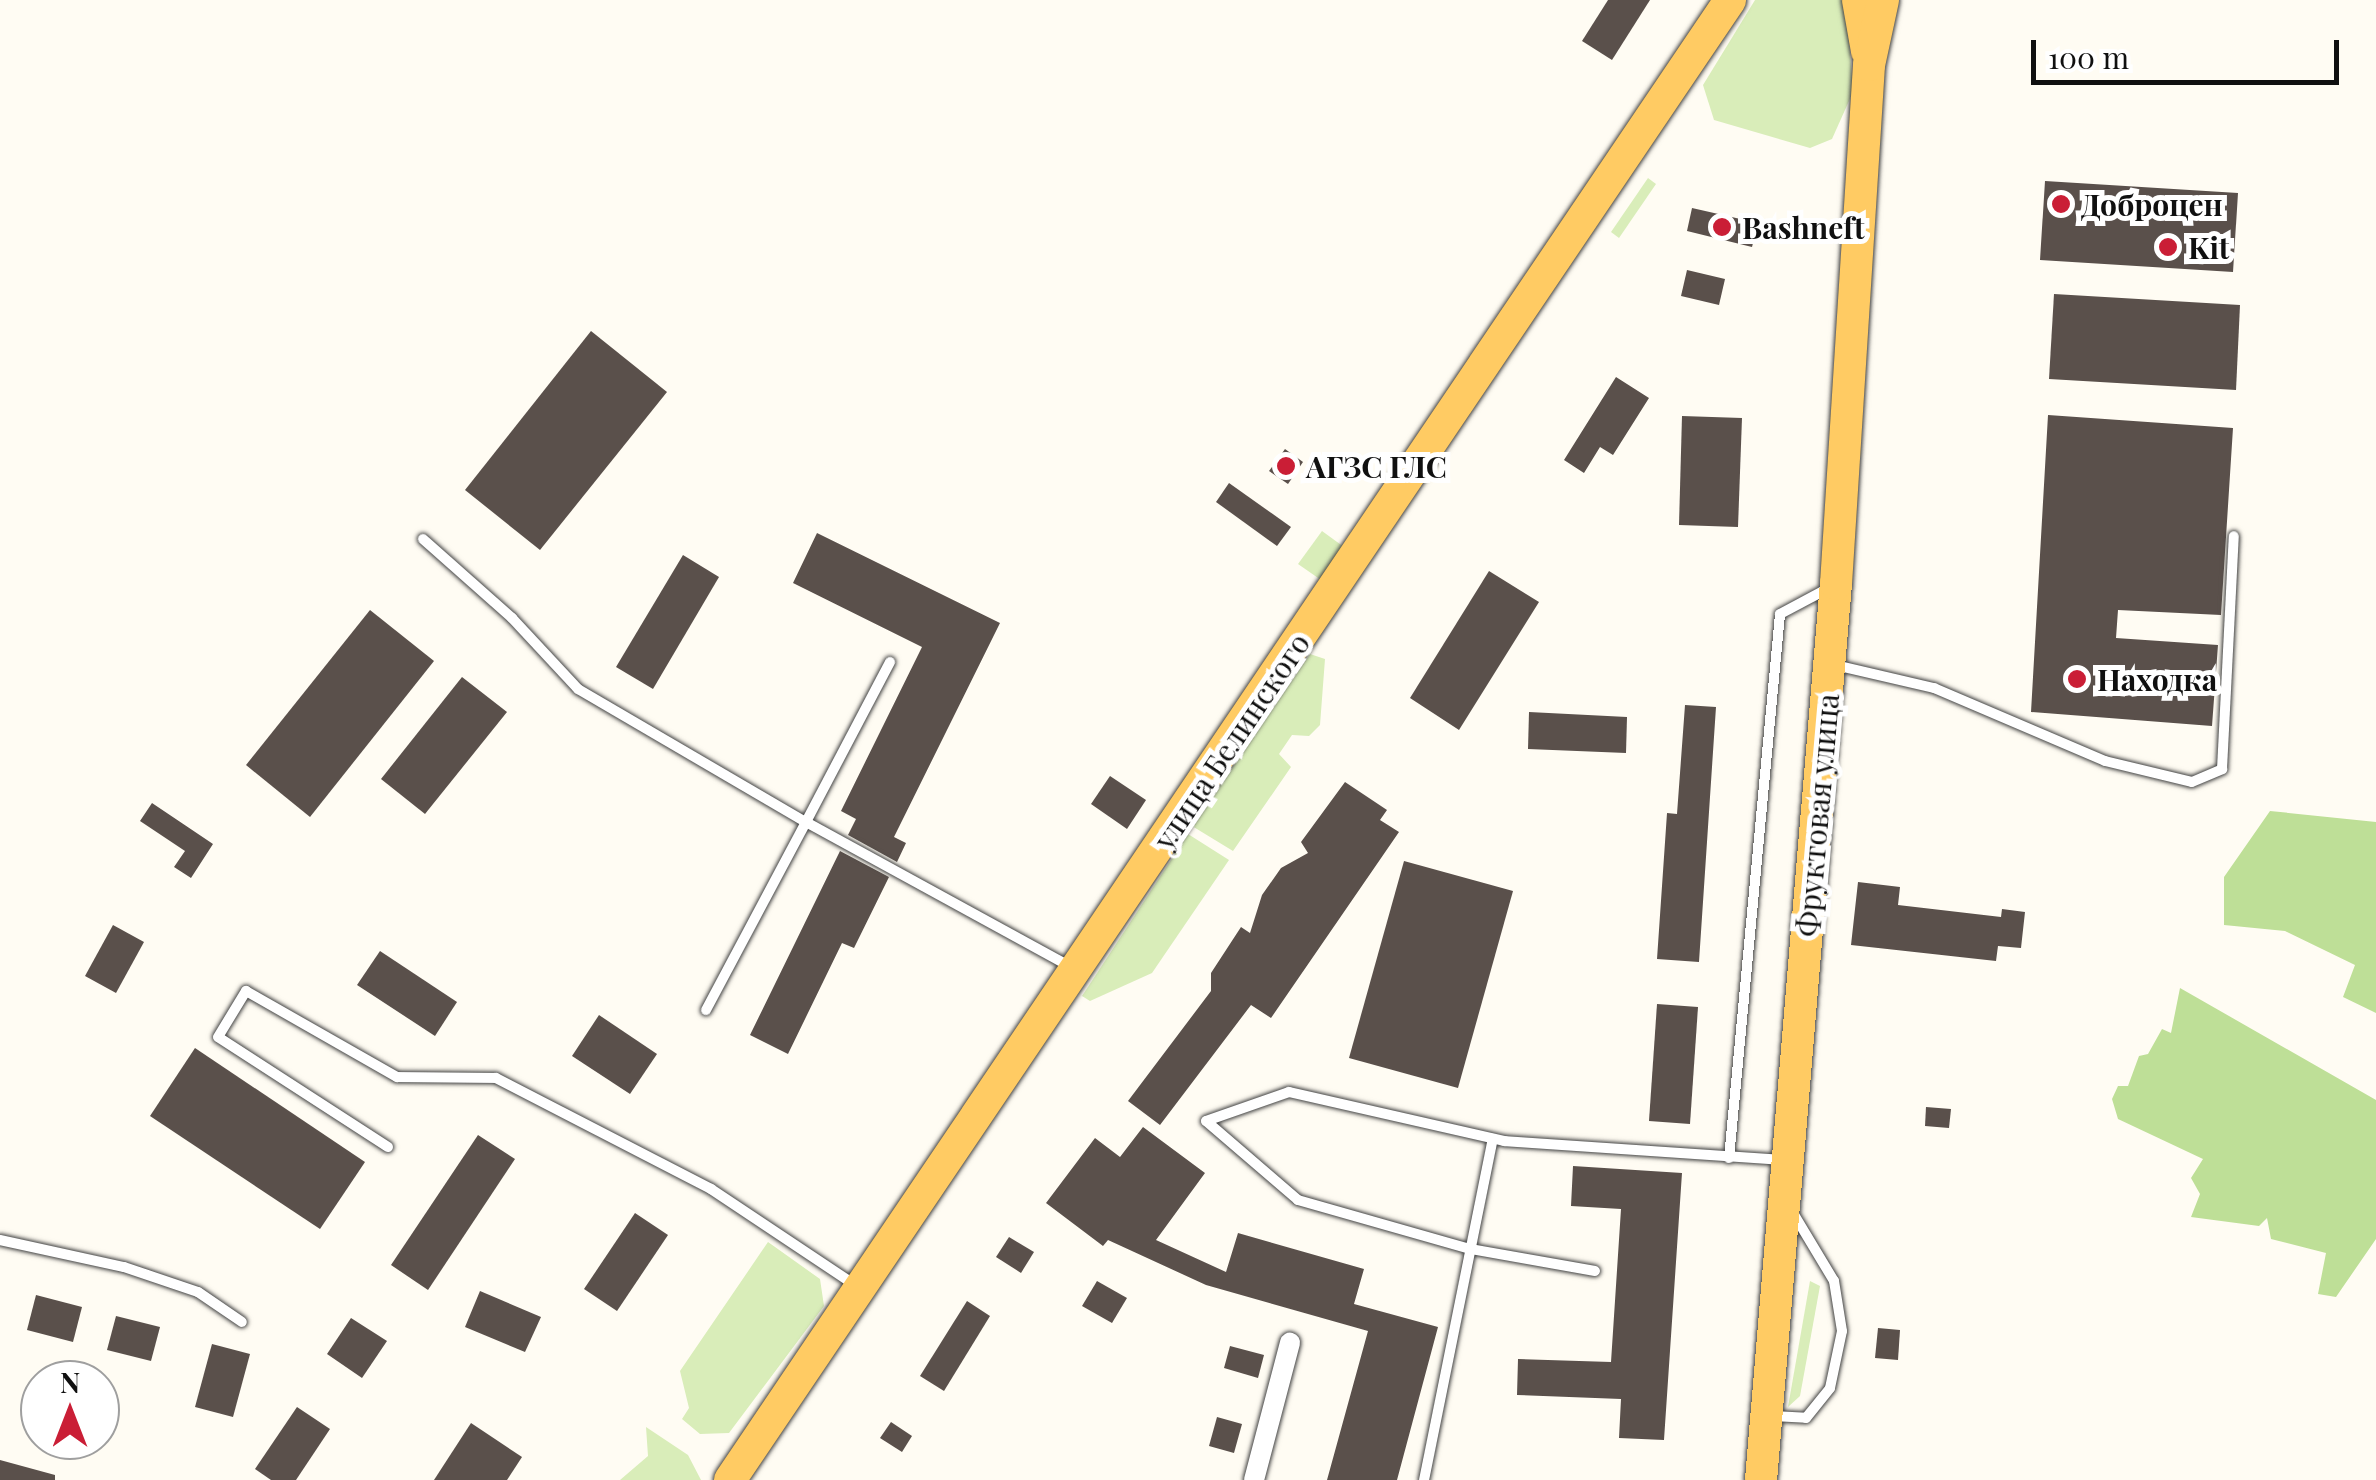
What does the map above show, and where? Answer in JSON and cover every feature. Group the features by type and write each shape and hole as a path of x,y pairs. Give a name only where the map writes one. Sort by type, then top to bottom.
{"main road":[{"name":"улица Белинского","path":"730,1480 1730,0"},
{"path":"1858,0 1869,65"},
{"path":"1869,65 1883,0"},
{"name":"Фруктовая улица","path":"1761,1480 1836,584 1869,65"}],"street":[{"path":"1254,1480 1290,1344"}],"lane":[{"path":"1829,665 1934,688 2104,760 2192,782 2222,769 2234,536"},
{"path":"423,539 512,618 578,688 806,822 1076,970"},
{"path":"1729,1158 1780,614 1836,584"},
{"path":"706,1010 890,662"},
{"path":"388,1148 218,1037 246,991 398,1077 496,1078 710,1190 860,1288"},
{"path":"1596,1271 1470,1249 1298,1200 1206,1121 1289,1092 1493,1138 1788,1160"},
{"path":"1424,1480 1493,1138"},
{"path":"1767,1416 1806,1418 1830,1388 1842,1331 1834,1281 1785,1200"},
{"path":"0,1240 124,1267 198,1292 242,1322"}],"green space":[{"path":"1755,0 1846,0 1853,92 1832,139 1810,148 1714,120 1703,85"},
{"path":"1648,178 1656,184 1619,238 1611,232"},
{"path":"1322,531 1344,547 1321,580 1298,564"},
{"path":"1310,654 1325,659 1320,725 1309,736 1292,735 1279,754 1291,767 1233,851 1192,826"},
{"path":"2270,811 2376,822 2376,1013 2343,997 2355,965 2285,931 2224,925 2224,877"},
{"path":"1188,834 1229,860 1152,973 1090,1001 1082,996"},
{"path":"2180,988 2376,1100 2376,1239 2336,1297 2318,1294 2326,1253 2271,1239 2267,1218 2259,1226 2191,1217 2200,1194 2191,1178 2203,1159 2118,1119 2112,1099 2118,1086 2128,1086 2139,1056 2148,1054 2162,1029 2171,1033"},
{"path":"768,1242 820,1279 824,1306 729,1433 700,1434 682,1419 689,1408 680,1371"},
{"path":"1810,1281 1820,1286 1800,1396 1788,1407"},
{"path":"646,1427 688,1455 701,1480 620,1480 648,1456"}],"building":[{"path":"1608,0 1650,0 1612,60 1582,41"},
{"path":"2045,181 2238,193 2233,272 2040,260"},
{"name":"Bashneft","path":"1692,208 1758,223 1752,247 1687,231"},
{"path":"1687,270 1725,279 1719,305 1681,296"},
{"path":"2054,294 2240,305 2236,390 2049,379"},
{"path":"591,331 667,392 540,550 465,490"},
{"path":"1616,377 1649,398 1613,455 1600,447 1584,473 1564,460"},
{"path":"2048,415 2233,428 2221,615 2118,610 2116,638 2218,645 2212,726 2031,712"},
{"path":"1682,416 1742,418 1738,527 1679,525"},
{"name":"АГЗС ГЛС","path":"1285,449 1303,462 1288,484 1269,471"},
{"path":"1229,483 1291,527 1277,546 1216,502"},
{"path":"817,533 1000,623 894,837 906,843 897,862 848,835 856,819 841,811 922,647 793,583"},
{"path":"683,555 719,577 653,689 616,667"},
{"path":"1489,571 1539,602 1459,730 1410,698"},
{"path":"370,610 434,661 310,817 246,765"},
{"path":"462,677 507,712 425,814 381,779"},
{"path":"1685,705 1716,707 1699,962 1657,959 1667,813 1677,814"},
{"path":"1529,712 1627,717 1626,753 1528,749"},
{"path":"1110,776 1146,800 1127,829 1091,804"},
{"path":"1345,782 1387,810 1380,820 1399,832 1271,1018 1251,1005 1160,1125 1128,1101 1211,991 1211,973 1241,927 1250,933 1262,895 1281,868 1308,853 1301,842"},
{"path":"152,803 213,844 191,878 174,867 185,851 140,821"},
{"path":"840,851 889,877 854,948 842,943 788,1054 750,1035"},
{"path":"1404,861 1513,891 1458,1088 1349,1058"},
{"path":"1858,882 1900,887 1898,905 2001,917 2002,909 2025,912 2021,948 1998,946 1996,961 1851,945"},
{"path":"113,925 144,942 116,993 85,976"},
{"path":"380,951 457,1002 435,1036 357,985"},
{"path":"1657,1004 1698,1007 1690,1124 1649,1121"},
{"path":"599,1015 657,1054 630,1094 572,1056"},
{"path":"195,1048 365,1162 320,1229 150,1116"},
{"path":"1926,1107 1951,1109 1949,1128 1925,1126"},
{"path":"1143,1127 1205,1173 1156,1240 1226,1272 1238,1233 1364,1269 1354,1304 1438,1327 1397,1480 1327,1480 1368,1331 1206,1285 1108,1240 1103,1246 1046,1203 1095,1138 1120,1157"},
{"path":"478,1135 515,1159 428,1290 391,1265"},
{"path":"1573,1166 1682,1173 1664,1440 1619,1438 1621,1399 1517,1395 1518,1359 1611,1362 1621,1209 1571,1206"},
{"path":"635,1213 668,1235 617,1311 584,1289"},
{"path":"1009,1237 1034,1252 1021,1273 996,1257"},
{"path":"1097,1281 1127,1298 1112,1323 1082,1306"},
{"path":"480,1291 541,1317 525,1352 465,1327"},
{"path":"36,1295 82,1307 73,1342 27,1330"},
{"path":"967,1301 990,1316 944,1391 920,1376"},
{"path":"116,1316 160,1327 151,1361 107,1350"},
{"path":"351,1318 387,1341 362,1378 327,1354"},
{"path":"1878,1328 1900,1330 1898,1360 1875,1358"},
{"path":"212,1344 250,1354 233,1417 195,1407"},
{"path":"1230,1346 1264,1355 1258,1378 1224,1368"},
{"path":"297,1407 330,1429 296,1480 271,1480 255,1469"},
{"path":"1217,1417 1242,1424 1234,1453 1209,1446"},
{"path":"891,1422 912,1436 902,1452 880,1438"},
{"path":"471,1423 522,1457 507,1480 434,1480"},
{"path":"0,1460 55,1475 55,1480 0,1480"}],"place":[{"name":"Доброцен","path":"2061,204"},
{"name":"Bashneft","path":"1722,227"},
{"name":"Kit","path":"2168,247"},
{"name":"АГЗС ГЛС","path":"1286,466"},
{"name":"Находка","path":"2077,679"}]}
